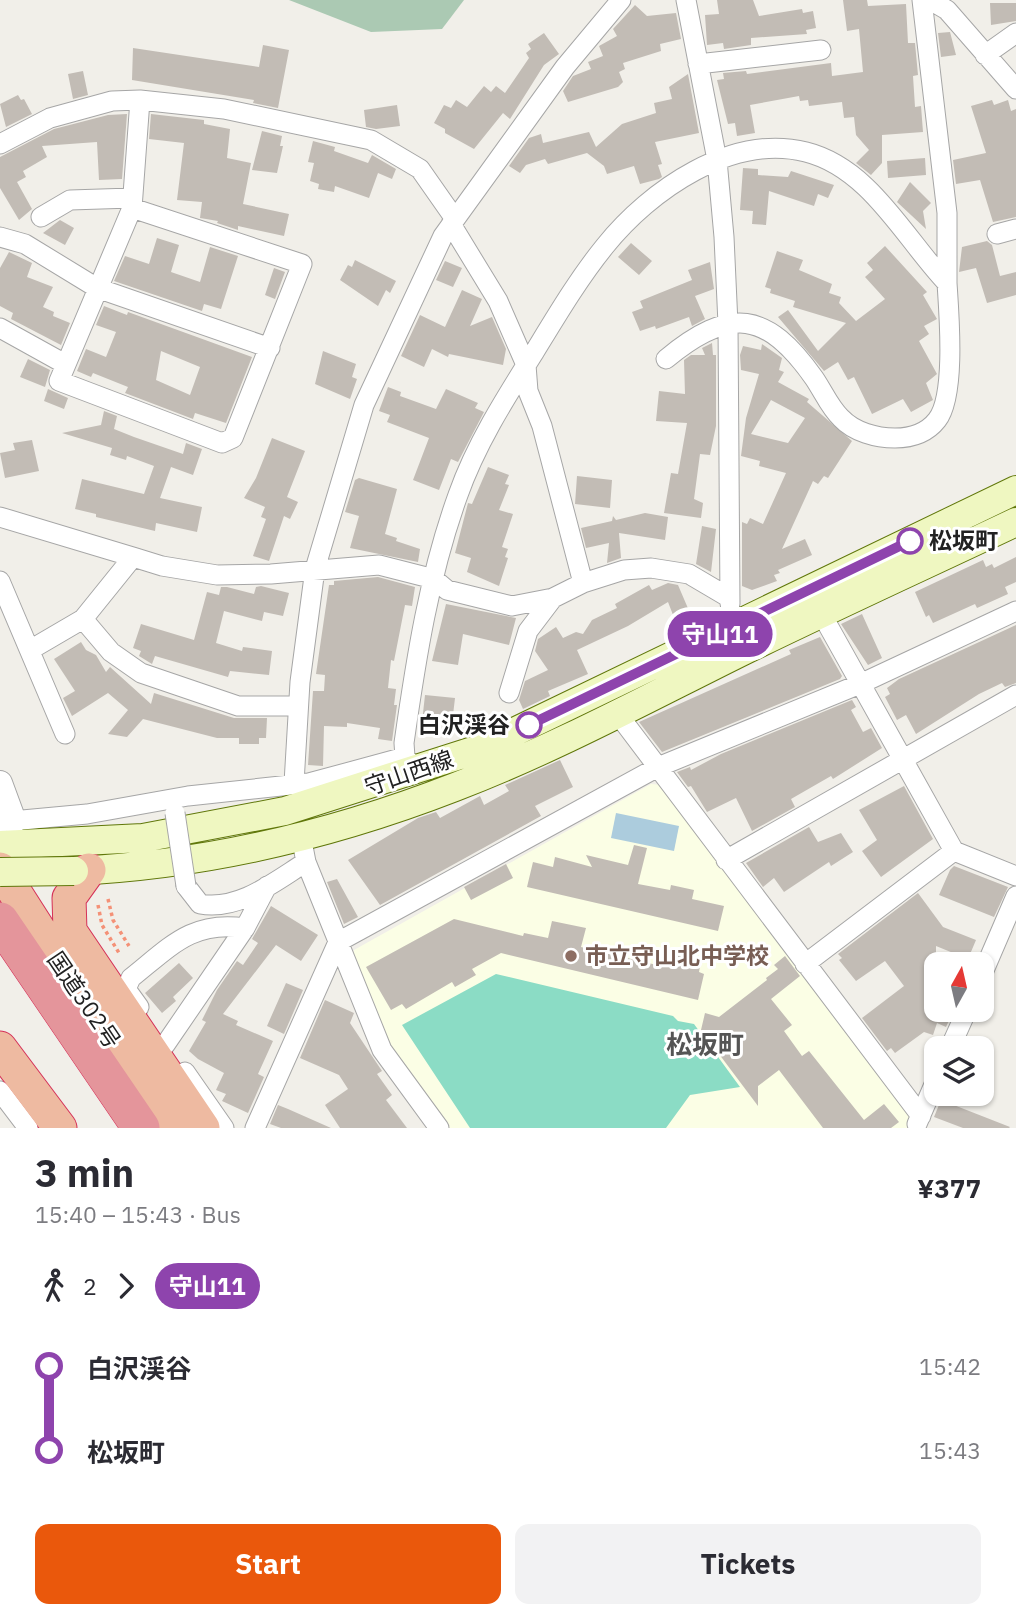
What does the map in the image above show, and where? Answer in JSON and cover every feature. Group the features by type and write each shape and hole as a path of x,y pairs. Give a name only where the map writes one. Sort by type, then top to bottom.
{"highway":[{"name":"国道302号","path":"0,870 75,988 171,1128"},
{"path":"81,871 68,898 70,931 204,1128"},
{"path":"0,921 141,1128"},
{"path":"0,968 115,1128"},
{"path":"0,1048 60,1128"}],"main road":[{"name":"守山西線","path":"4,827 68,844 143,838 285,811 411,764 479,749 1016,489"},
{"name":"守山西線","path":"0,870 81,871 303,849 364,819 454,787 617,713 821,613 1016,522"}],"street":[{"path":"293,783 298,706 315,569 364,405 415,290 453,221 565,67 621,0"},
{"path":"686,0 717,160 728,324 728,597 735,626"},
{"path":"666,359 695,336 728,324 743,323 775,333 796,353 841,418 860,431 883,438 906,438 924,432 937,420 944,408 947,380 945,187 922,0"},
{"path":"930,0 947,10 1016,89"},
{"path":"985,55 1016,33"},
{"path":"698,64 821,50"},
{"path":"41,217 71,200 132,203 302,264 233,438 222,443 59,381 132,203 140,100"},
{"path":"0,145 50,118 112,101 140,100 225,109 371,140 420,169 498,301 526,365 528,391 542,426 583,583"},
{"path":"0,783 4,827 87,814 172,807 188,796 309,783 411,764 418,647 436,562 458,493 485,433 526,365 607,244 646,205 717,160 758,149 775,148 806,152 828,160 847,171 871,194 947,284"},
{"path":"0,237 25,244 97,288 270,348"},
{"path":"0,328 65,364"},
{"path":"0,517 162,566 217,575 271,574 379,565 434,579 447,590 512,606 553,598 583,583 624,570 651,568 690,574 728,597"},
{"path":"30,650 83,619 133,557"},
{"path":"0,581 65,734"},
{"path":"509,693 528,631 553,598"},
{"path":"256,1128 338,942 658,767 860,684 1016,611"},
{"path":"821,613 954,851 1016,876"},
{"path":"83,619 111,652 141,673 238,706 298,706"},
{"path":"726,860 1016,695"},
{"path":"617,713 805,964 918,1125"},
{"path":"172,807 186,886 200,904 215,907 232,904 267,886"},
{"path":"165,1045 245,928 267,886 303,849 382,1050 439,1128"},
{"path":"805,964 954,851"},
{"path":"992,952 1016,896"},
{"path":"224,1128 126,989 131,978 190,932 230,926 245,928"},
{"path":"0,1091 28,1128"},
{"path":"918,1125 926,1106"}],"path":[{"path":"108,899 113,920 128,946"},
{"path":"98,905 102,925 119,953"}],"shaded area":[{"path":"289,0 464,0 442,29 371,32"},
{"name":"市立守山北中学校","path":"651,784 662,785 911,1117 907,1128 448,1128 388,1045 352,961 354,950"}],"green space":[{"path":"496,974 673,1016 678,1021 694,1024 740,1087 690,1095 666,1128 470,1128 402,1025"}],"water":[{"path":"616,813 679,826 674,851 611,838"}],"building":[{"path":"717,0 753,0 759,16 802,9 803,13 813,11 816,28 806,30 807,34 751,38 751,45 724,49 723,43 707,45 705,15 719,14"},
{"path":"843,0 867,0 868,6 906,4 908,43 915,43 918,75 913,76 915,107 921,106 923,132 882,135 882,163 871,175 856,163 869,150 856,135 854,117 844,118 842,102 809,106 808,100 800,101 799,96 750,105 755,133 737,136 735,123 728,124 717,80 724,79 723,73 746,71 747,74 831,63 832,76 863,72 859,29 847,31"},
{"path":"990,3 1016,3 1016,21 991,25"},
{"path":"635,5 647,16 676,13 681,39 660,44 661,51 623,63 625,69 619,72 623,82 618,87 568,102 563,91 573,76 591,69 588,62 603,56 599,46 617,36 613,29"},
{"path":"950,32 956,55 941,57 938,33"},
{"path":"544,33 559,54 544,65 510,119 503,113 474,149 445,133 445,129 434,123 444,105 451,108 456,100 467,107 484,86 491,92 496,86 505,93 529,58 526,53 531,49 528,44"},
{"path":"263,45 289,50 278,108 253,103 254,100 132,80 133,48 259,67"},
{"path":"83,71 88,95 73,99 68,74"},
{"path":"688,74 699,133 655,142 662,164 658,165 662,177 659,179 640,184 634,166 607,174 604,166 587,153 548,164 545,159 526,165 520,173 509,166 529,138 541,134 543,143 589,132 596,147 622,124 656,113 654,103 672,99 669,87"},
{"path":"18,95 21,100 24,99 32,114 6,127 0,104"},
{"path":"992,100 994,105 1008,100 1011,111 1016,109 1016,217 993,222 980,180 956,184 953,160 986,153 971,106"},
{"path":"397,105 400,126 376,129 366,127 364,110"},
{"path":"127,114 122,179 99,180 97,142 42,146 47,157 23,171 26,177 17,182 32,209 19,220 0,188 0,157 54,129 108,115"},
{"path":"151,114 204,120 204,124 230,129 227,158 251,163 243,204 289,214 284,236 238,226 238,230 217,223 218,221 200,218 202,202 177,200 184,143 149,139"},
{"path":"262,131 282,136 280,146 283,146 277,173 252,170"},
{"path":"313,141 335,147 334,151 368,163 372,155 396,169 392,179 378,173 369,198 335,186 334,192 318,189 319,184 310,181 314,163 308,162"},
{"path":"925,158 926,175 888,178 887,161"},
{"path":"743,168 758,169 758,175 788,177 791,171 834,185 828,198 818,194 814,206 769,191 766,225 752,224 753,211 740,210"},
{"path":"910,182 931,203 923,211 926,229 897,202"},
{"path":"60,220 74,228 65,245 43,233"},
{"path":"157,238 179,245 171,272 200,282 210,247 238,256 221,309 204,304 202,311 114,281 125,256 149,264"},
{"path":"987,241 992,245 1000,276 1016,272 1016,295 987,303 976,268 959,272 962,247"},
{"path":"631,243 652,261 639,275 618,257"},
{"path":"885,246 927,292 923,295 937,319 924,326 929,334 919,341 937,374 926,383 933,400 911,412 903,399 872,414 854,377 848,380 838,362 824,371 778,317 788,310 818,351 846,323 793,307 795,301 770,293 771,289 765,287 777,251 803,260 799,270 832,284 829,293 841,297 839,303 856,321 885,299 865,277 873,270 867,263"},
{"path":"9,252 32,263 27,277 53,287 43,307 54,312 53,316 70,323 61,345 11,319 13,313 0,306 0,268"},
{"path":"355,260 396,281 390,293 386,290 378,306 340,280 348,265 352,267"},
{"path":"445,261 462,268 453,287 436,280"},
{"path":"710,262 714,289 695,296 705,319 692,326 689,317 656,329 655,326 640,331 632,312 643,308 640,301 692,280 688,270"},
{"path":"274,268 285,272 275,299 265,295"},
{"path":"462,290 482,299 470,326 492,317 506,349 503,365 449,354 448,357 432,349 424,367 401,356 420,315 445,327"},
{"path":"104,306 127,315 128,312 252,357 226,423 195,413 193,419 125,393 128,387 93,373 91,377 77,371 86,349 106,357 116,332 96,325","holes":["161,351 200,367 190,395 156,380"]},
{"path":"712,343 713,355 716,355 716,426 710,455 700,454 694,499 703,503 701,518 664,513 671,473 678,474 687,423 656,421 659,391 685,394 684,360 691,355 705,355 702,348"},
{"path":"762,344 782,358 779,370 784,372 778,382 809,399 807,402 852,441 828,478 824,476 818,484 813,481 782,549 805,539 812,555 778,570 780,573 774,575 777,581 752,590 742,586 742,522 747,524 750,518 763,524 786,473 759,466 760,461 741,456 746,418 759,374 741,370 740,355 743,346 761,350","holes":["771,400 805,418 788,443 751,434"]},
{"path":"323,351 356,364 352,377 357,379 350,399 315,384"},
{"path":"28,359 50,370 45,387 20,377"},
{"path":"388,387 401,392 400,396 436,409 446,389 478,403 475,408 484,412 458,462 451,459 439,490 413,480 429,438 387,422 390,415 379,411"},
{"path":"48,389 68,398 64,409 44,401"},
{"path":"104,411 117,416 114,429 134,437 183,454 186,443 202,449 193,475 171,467 160,498 202,507 197,532 156,523 155,531 96,517 96,514 75,509 82,479 144,494 154,466 127,456 126,460 110,455 112,448 62,433 101,425"},
{"path":"272,438 305,451 287,497 298,502 290,519 284,516 269,561 253,556 266,519 261,517 265,507 244,498 256,478"},
{"path":"32,440 39,471 5,478 0,453 15,450 13,443"},
{"path":"488,467 509,475 505,484 509,485 499,510 513,514 502,547 508,549 505,557 508,558 499,586 467,572 471,558 455,553 468,503 472,504"},
{"path":"577,476 612,480 610,508 575,504"},
{"path":"359,478 397,489 385,534 397,538 396,541 420,549 418,562 350,548 359,516 345,512 355,480"},
{"path":"645,513 668,517 665,540 619,533 621,558 607,563 609,543 586,548 581,528 612,521 613,516 616,520"},
{"path":"702,526 716,529 711,572 696,564"},
{"path":"1016,557 1016,582 1005,587 1008,594 977,608 975,604 933,623 929,615 926,617 915,592 983,560 986,567 992,564 994,568"},
{"path":"378,577 415,587 412,606 405,605 394,661 391,660 388,688 396,689 394,705 397,705 392,741 378,739 380,728 347,723 347,727 324,726 323,766 308,765 313,691 324,691 325,675 316,674 329,585 334,585 334,581"},
{"path":"668,583 678,585 690,613 675,620 668,602 628,626 577,650 588,674 548,691 550,696 523,709 519,700 525,681 548,670 535,651 538,639 556,627 563,638 576,632 583,634 592,620 617,608 615,604 649,585 652,590"},
{"path":"221,587 227,587 254,594 256,587 289,593 283,616 264,612 262,621 224,611 216,643 242,651 243,647 272,651 269,675 230,671 228,677 155,656 152,664 139,656 141,651 133,648 141,624 194,640 207,592 219,595"},
{"path":"446,604 516,618 509,645 463,634 458,665 432,661"},
{"path":"862,614 882,658 868,665 841,624"},
{"path":"1016,625 1016,683 1005,687 1002,683 979,694 916,734 906,715 897,720 885,697 890,694 887,688 899,679"},
{"path":"820,637 842,676 840,679 662,752 639,722 791,654 789,650"},
{"path":"81,642 86,650 96,655 106,672 110,667 151,704 154,693 234,718 267,718 266,738 259,738 259,744 239,744 239,738 217,738 143,719 127,737 108,734 128,710 108,693 72,716 63,698 75,691 54,659"},
{"path":"425,695 455,698 453,715 449,715 448,724 422,722"},
{"path":"852,700 856,707 851,710 863,732 871,728 882,748 833,779 831,776 791,799 795,807 752,831 736,798 707,812 691,786 688,787 677,772 690,767 691,770 721,754"},
{"path":"560,760 573,787 535,806 541,816 380,905 348,860 418,818 436,812 440,818 480,796 484,805 509,791 505,785"},
{"path":"904,786 933,839 881,877 862,851 877,840 859,810"},
{"path":"809,827 818,842 841,833 853,852 831,866 829,862 784,892 774,878 763,887 746,863"},
{"path":"634,845 647,848 638,884 670,890 671,885 694,890 692,899 724,906 718,931 527,887 533,862 553,867 555,857 592,867 586,855 628,865"},
{"path":"506,864 513,878 471,900 464,887"},
{"path":"954,866 1008,887 994,917 939,895"},
{"path":"337,879 358,917 344,924 327,882"},
{"path":"918,893 943,927 976,940 971,952 951,952 936,946 936,952 924,952 924,1022 948,1022 946,1027 937,1023 933,1035 924,1032 895,1053 891,1048 887,1051 862,1018 904,986 885,961 856,981 839,960 842,958 838,954"},
{"path":"271,906 318,935 301,961 276,945 223,1014 238,1021 236,1025 273,1041 258,1074 264,1077 248,1113 222,1101 226,1094 216,1090 224,1073 189,1051 206,1022 202,1020 217,990 237,961 243,965 258,943 252,939"},
{"path":"454,919 523,936 524,933 548,938 552,921 586,928 581,947 661,966 662,962 670,964 672,954 701,961 699,972 704,974 698,1000 501,953 472,969 476,975 455,987 452,982 406,1009 402,1004 391,1010 366,967"},
{"path":"785,956 800,976 771,999 792,1025 784,1031 802,1056 809,1051 864,1120 884,1104 899,1122 891,1128 823,1128 779,1070 758,1086 758,1106 701,1030 705,1013 719,1017 767,980 766,978 778,969 774,965"},
{"path":"179,963 193,978 173,997 176,1001 162,1013 145,993"},
{"path":"286,983 303,990 284,1034 267,1026"},
{"path":"325,1000 354,1013 350,1023 382,1071 377,1074 392,1095 386,1100 407,1128 340,1128 325,1105 348,1089 339,1075 300,1058"},
{"path":"278,1105 331,1128 281,1128 270,1124"},
{"path":"939,1106 956,1106 1010,1127 963,1128 934,1117"}],"bus line":[{"name":"守山11","path":"529,725 910,541"}],"place":[{"name":"松坂町","path":"910,541"},
{"name":"白沢渓谷","path":"529,725"},
{"name":"市立守山北中学校","path":"571,956"}],"district":[{"name":"松坂町","path":"705,1045"}]}
